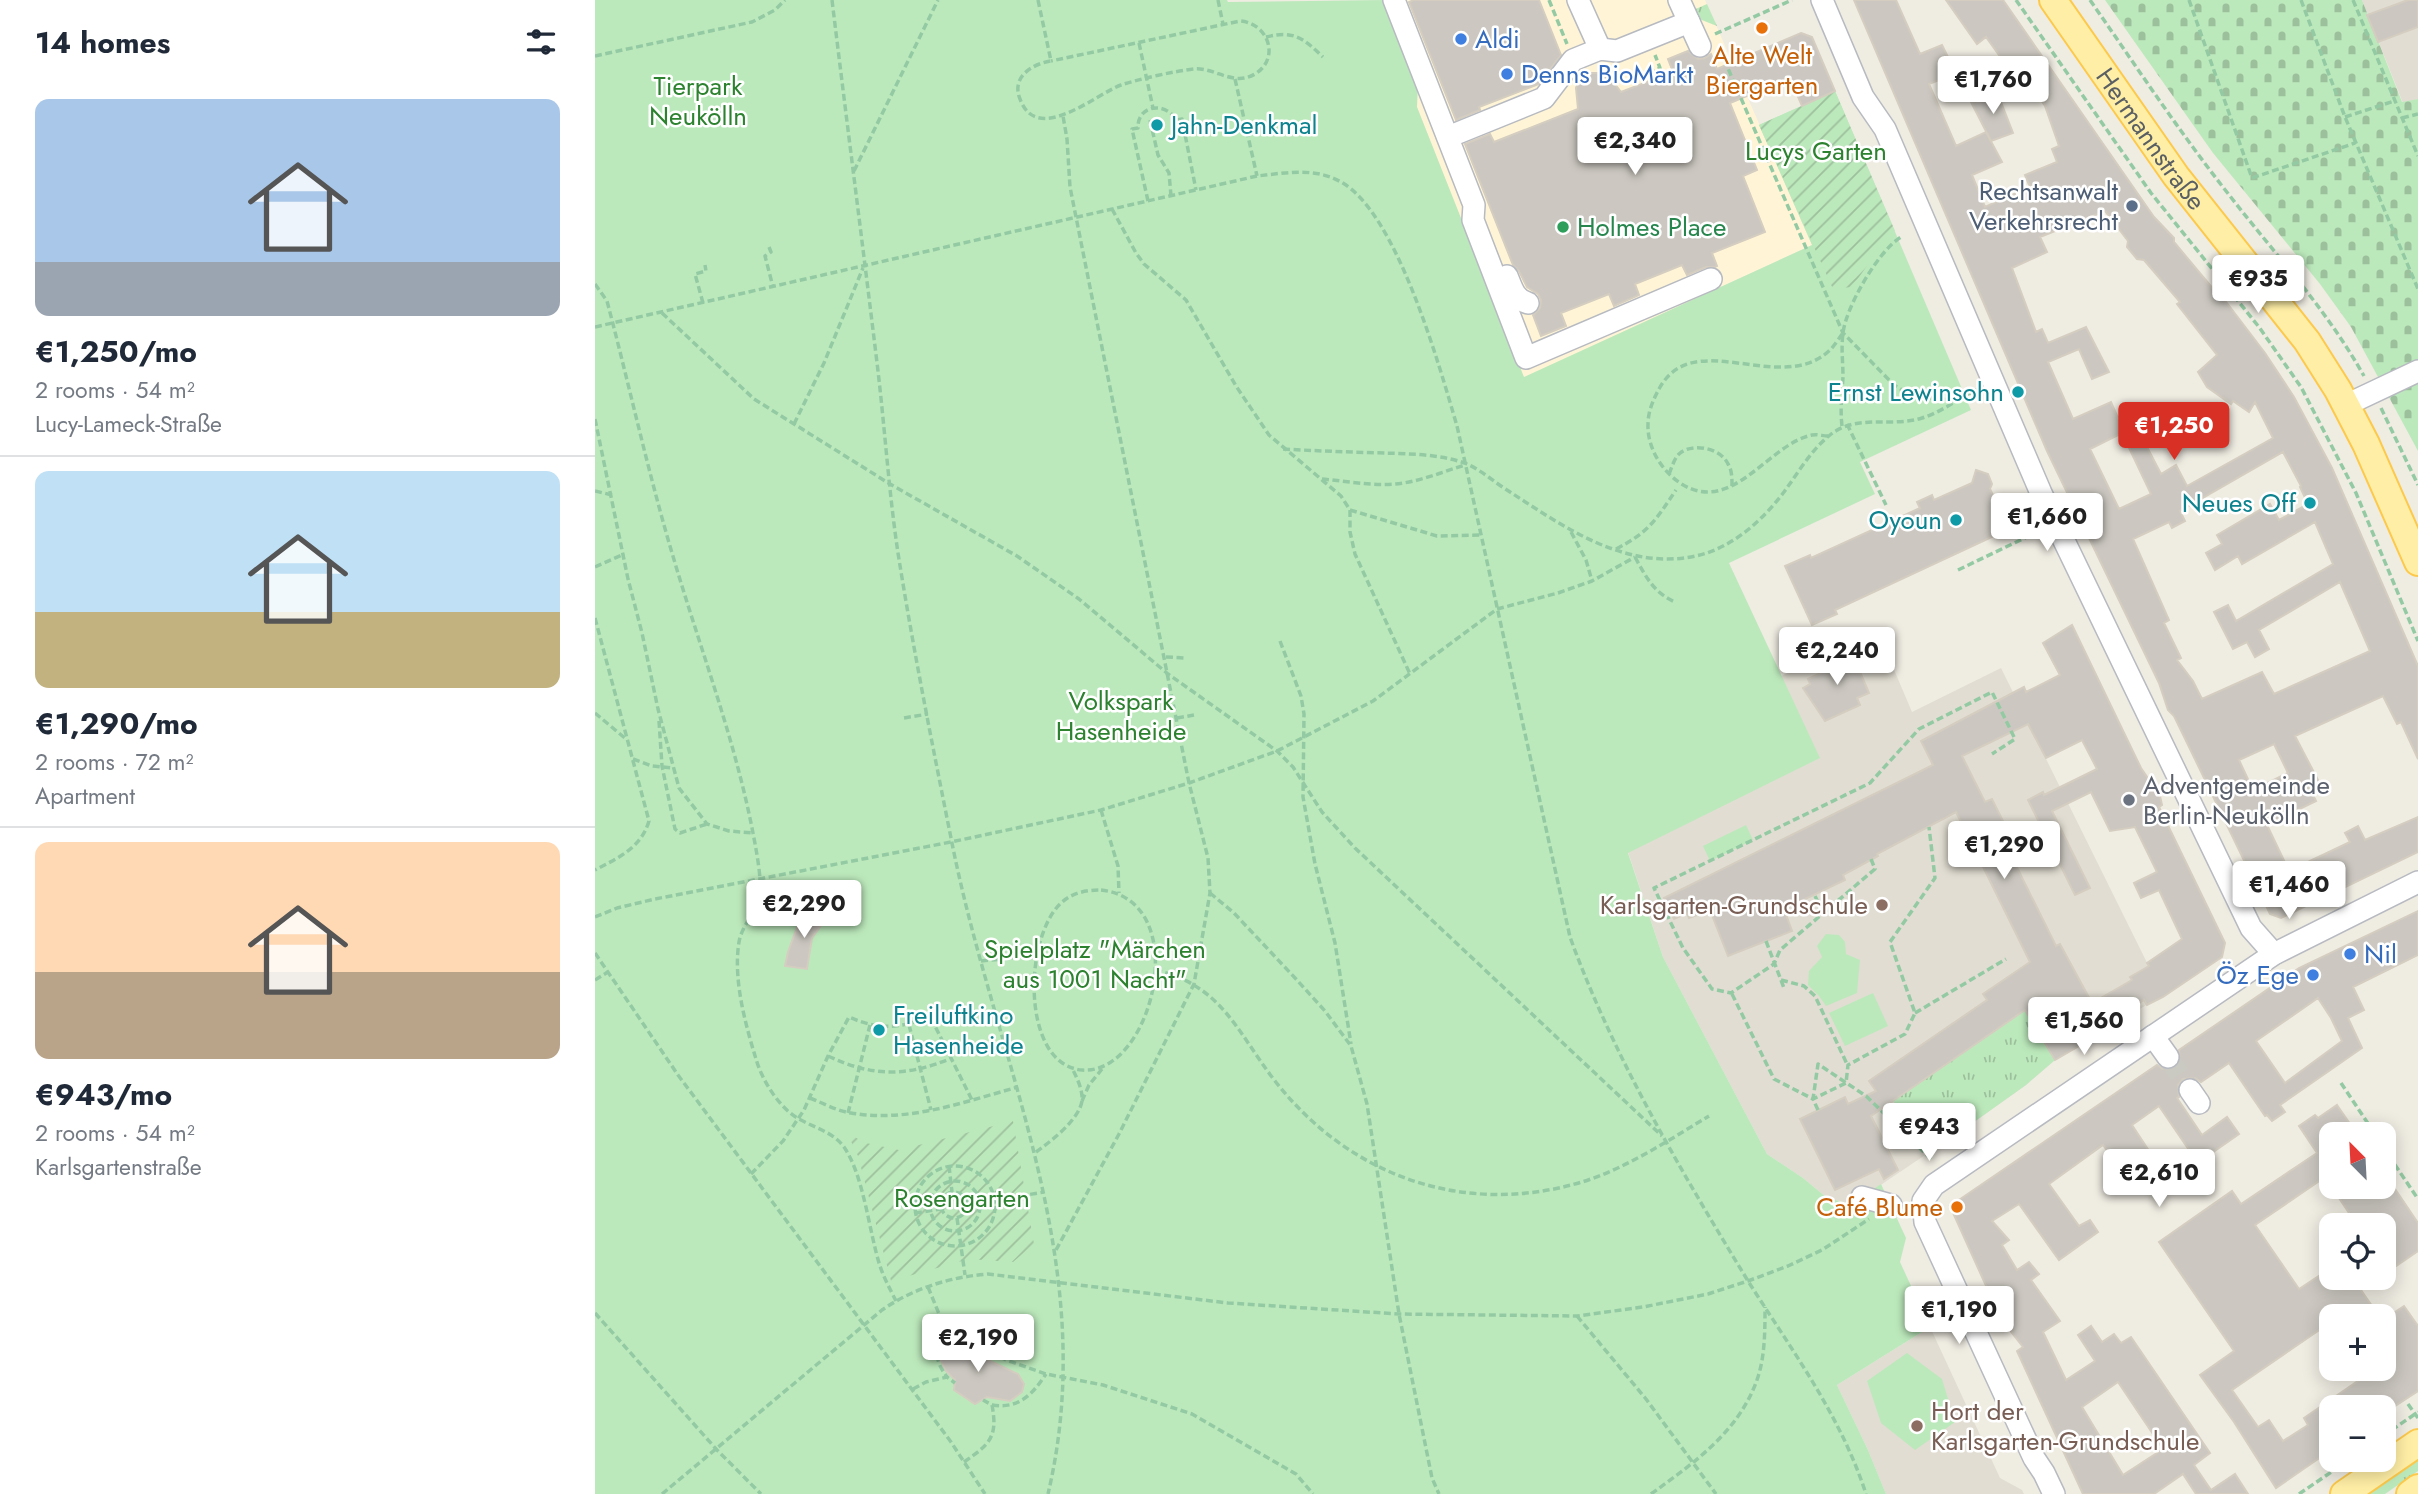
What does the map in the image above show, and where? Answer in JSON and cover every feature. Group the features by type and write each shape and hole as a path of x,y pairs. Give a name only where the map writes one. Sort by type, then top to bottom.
{"main road":[{"name":"Hermannstraße","path":"2053,0 2182,184 2307,341 2346,405 2381,475 2418,562"},
{"path":"2344,1494 2418,1443"},
{"path":"2410,1494 2418,1488"}],"street":[{"path":"1394,0 1474,205 1482,215 1515,295 1528,303"},
{"path":"1578,0 1604,58"},
{"path":"1679,0 1700,46"},
{"path":"1822,0 1863,97 1885,129 2042,493 2251,928 2274,954"},
{"path":"1448,137 1543,98 1573,60 1604,58 1689,22"},
{"path":"1474,205 1473,220 1526,358 1711,279"},
{"path":"2346,405 2418,371"},
{"path":"2054,1494 2034,1458 1925,1222 1923,1201 1934,1185 2274,954 2418,882"},
{"path":"2153,1036 2168,1057"},
{"path":"1862,1197 1891,1205"}],"path":[{"path":"595,56 752,22 775,10 785,0"},
{"path":"832,0 898,552 951,842 981,961 1036,1152 1055,1251 1064,1376 1057,1454 1048,1494"},
{"path":"853,173 938,0"},
{"path":"1038,0 1051,61"},
{"path":"1218,0 1223,24"},
{"path":"1549,0 1571,54"},
{"path":"1719,32 1792,0"},
{"path":"2016,0 2151,193 2244,307 2301,387 2355,493 2418,641"},
{"path":"2090,0 2215,176 2327,316 2373,392 2418,485"},
{"path":"2189,0 2252,178 2355,143"},
{"path":"2301,0 2355,143 2418,289"},
{"path":"2353,0 2418,156"},
{"path":"1240,20 1248,21 1262,30 1269,47 1262,68 1254,75 1235,79 1196,69 1147,79 1120,85 1063,116 1044,119 1024,108 1018,89 1023,74 1039,63 1051,61 1240,20"},
{"path":"1689,22 1713,35 1843,333 1894,385 1912,396 1956,400"},
{"path":"1266,37 1282,33 1304,39 1323,57"},
{"path":"1139,43 1153,108"},
{"path":"1604,58 1623,82 1660,68"},
{"path":"1235,79 1257,176"},
{"path":"2345,117 2394,101"},
{"path":"1148,201 1132,129 1138,128 1140,116 1145,111 1153,108 1163,108 1170,111 1176,120 1182,119 1196,190"},
{"path":"2402,118 2418,114"},
{"path":"1055,1251 1119,1134 1194,984 1210,893 1208,858 1189,783 1070,187 1063,116"},
{"path":"1150,120 1158,155 1169,173 1171,196"},
{"path":"595,327 1257,176 1293,172 1320,173 1342,182 1363,199 1380,220 1410,285 1440,367 1467,464 1570,937 1586,983 1609,1033 1666,1140 1836,1425 1866,1494"},
{"path":"1112,209 1144,264 1185,300 1261,425 1283,449 1341,496 1350,510 1350,533 1355,554 1410,674"},
{"path":"1842,427 1840,403 1843,333 1849,313 1862,287 1889,247 1901,237"},
{"path":"769,247 771,252 765,256 773,287"},
{"path":"703,303 695,274 706,271 705,265"},
{"path":"794,424 824,363 864,266"},
{"path":"595,284 607,301 675,565 723,709 753,833 760,895 744,924 739,941 738,968 741,998 756,1060 765,1082 784,1107 797,1119 837,1139 845,1149 856,1174 881,1268 895,1301"},
{"path":"662,313 754,399 890,484 1017,556 1079,599 1168,674 1277,751 1302,779 1322,812 1355,848 1666,1140"},
{"path":"1828,436 1810,435 1781,451 1732,486 1718,490 1699,489 1681,484 1669,474 1654,454 1647,422 1661,386 1677,369 1700,361 1720,360 1750,366 1798,365 1823,355 1843,333"},
{"path":"1283,449 1421,455 1467,464 1570,530 1635,557 1668,560 1698,555 1723,546 1744,533 1776,501 1828,436 1842,427 1857,422 1923,418 1993,382"},
{"path":"595,419 658,709 679,789 707,824 729,831 753,833"},
{"path":"1847,425 1886,505"},
{"path":"1669,474 1682,452 1693,448 1706,449 1719,453 1726,460 1732,486"},
{"path":"1320,479 1396,484 1419,480 1467,464"},
{"path":"1615,550 1639,537 1652,526 1675,490"},
{"path":"595,491 612,495"},
{"path":"1350,510 1437,536 1482,534"},
{"path":"1570,530 1587,560 1592,582"},
{"path":"1958,570 2033,534"},
{"path":"595,567 624,554"},
{"path":"595,917 617,908 655,899 1101,810 1189,783 1277,751 1373,701 1497,609 1592,582 1635,557"},
{"path":"1635,557 1649,583 1661,596 1675,602"},
{"path":"595,618 649,821 645,833 635,846 595,870"},
{"path":"1280,641 1301,696 1304,737 1303,797 1312,852 1335,943 1351,1046 1367,1104 1398,1314 1432,1478 1439,1494"},
{"path":"1165,657 1185,658"},
{"path":"1871,859 1875,869 1780,950 1774,964 1731,993 1711,989 1683,948 1654,888 1870,783 1919,729 1992,692 2015,739 1992,754"},
{"path":"658,709 662,766 675,829 680,834 707,824"},
{"path":"595,713 627,740"},
{"path":"904,718 928,714"},
{"path":"1177,718 1194,715"},
{"path":"633,759 652,766 673,768"},
{"path":"1101,810 1118,866 1119,893"},
{"path":"1915,1013 1890,943 1935,878 1929,828"},
{"path":"1036,1152 1064,1129 1078,1113 1089,1085 1135,1035 1148,1004 1155,970 1151,928 1139,909 1119,893 1090,890 1067,898 1048,918 1042,930 1036,956 1035,998 1042,1034 1055,1056 1072,1068 1104,1068"},
{"path":"1210,893 1234,913 1311,995 1351,1046"},
{"path":"1815,896 1824,915"},
{"path":"1766,941 1784,988"},
{"path":"595,953 678,1075 863,1326 913,1389 985,1494"},
{"path":"981,961 1036,956"},
{"path":"1848,1065 1905,1034 1915,1013 2006,959"},
{"path":"1155,970 1194,984 1220,1004 1276,1083 1313,1122 1340,1144 1376,1167 1421,1184 1469,1193 1535,1193 1583,1181 1626,1164 1709,1116"},
{"path":"595,980 609,972"},
{"path":"1781,980 1804,986 1815,996 1848,1065 1846,1083"},
{"path":"1731,993 1774,1079 1813,1099"},
{"path":"751,1174 783,1142 810,1098 849,1017 883,1027 909,1025 930,1016 972,1100"},
{"path":"848,1113 870,1025"},
{"path":"909,1025 931,1110"},
{"path":"828,1056 859,1069 879,1072 921,1070 952,1058"},
{"path":"1818,1110 1813,1099 1818,1064 1865,1096 1931,1159"},
{"path":"1072,1068 1079,1083 1082,1102"},
{"path":"1813,1099 1846,1083"},
{"path":"2341,1083 2367,1122"},
{"path":"810,1098 848,1113 887,1117 931,1110 1018,1087"},
{"path":"949,1166 952,1192"},
{"path":"949,1166 974,1170 991,1188 995,1200 991,1225 983,1235 960,1246 937,1242 919,1224 915,1213 915,1200 926,1178 949,1166"},
{"path":"2396,1166 2418,1199"},
{"path":"951,1181 967,1183 978,1195 980,1203 975,1221 958,1231 951,1231 937,1224 930,1210 932,1195 943,1183 951,1181"},
{"path":"941,1209 943,1198 952,1192 963,1195 968,1205 966,1212 957,1219"},
{"path":"968,1205 1044,1192"},
{"path":"662,1494 895,1301 965,1276 988,1274 1228,1303 1398,1314 1577,1315 1669,1302 1708,1294 1748,1281 1822,1250 1891,1205"},
{"path":"915,1213 941,1209"},
{"path":"941,1209 949,1217 957,1219"},
{"path":"957,1219 965,1276"},
{"path":"928,1287 946,1331"},
{"path":"1651,1494 1693,1463 1727,1432 1745,1409 1758,1375 1765,1307"},
{"path":"595,1313 717,1450 761,1494"},
{"path":"1577,1315 1646,1399 1716,1494"},
{"path":"946,1331 960,1329 1006,1360 1046,1374 1103,1385 1192,1414 1296,1474 1313,1494"},
{"path":"946,1331 937,1346 937,1357 947,1377 955,1383"},
{"path":"983,1399 992,1405 1001,1406 1024,1400 1046,1374"},
{"path":"913,1389 926,1382 947,1377"},
{"path":"2396,1428 2417,1415 2408,1404"},
{"path":"964,1462 989,1442 994,1431 992,1405"},
{"path":"2299,1494 2331,1472"}],"shaded area":[{"path":"1385,0 1705,0 1812,245 1523,378 1417,107 1418,78"},
{"path":"2362,0 2418,0 2418,99 2403,103"},
{"name":"Karlsgarten-Grundschule","path":"1878,632 1912,712 2001,668 2163,995 2055,1060 2026,1085 1974,1122 1851,1205 1826,1197 1767,1154 1663,957 1628,852 1819,758 1781,676"},
{"name":"Hort der Karlsgarten-Grundschule","path":"1930,1327 2000,1478 2022,1490 2024,1494 1886,1494 1837,1385"}],"green space":[{"name":"Volkspark Hasenheide","path":"595,0 1385,0 1418,78 1417,107 1524,377 1812,245 1759,125 1835,91 1971,410 1860,462 1875,494 1729,563 1820,758 1628,853 1663,957 1767,1154 1826,1197 1851,1205 1881,1184 1906,1238 1900,1262 1930,1327 1837,1385 1886,1494 595,1494"},
{"path":"2105,0 2362,0 2402,102 2418,99 2418,451 2351,327 2320,284 2213,153"},
{"path":"1707,4 1717,26 1694,17 1691,11"},
{"name":"Lucys Garten","path":"1835,91 1895,231 1889,235 1852,287 1833,289 1759,125"},
{"path":"1746,825 1753,840 1710,861 1703,846"},
{"path":"1826,934 1839,935 1845,942 1846,954 1860,960 1857,993 1826,1006 1808,985 1809,971 1822,957 1817,946"},
{"path":"1873,993 1888,1026 1845,1046 1829,1013"},
{"path":"2025,1010 2055,1060 2026,1085 1974,1122 1950,1113 1935,1122 1908,1117 1893,1101"},
{"name":"Rosengarten","path":"1013,1121 1034,1244 1013,1262 969,1259 891,1281 858,1156 847,1133 866,1143 899,1150"},
{"path":"1907,1353 1942,1379 1955,1422 1915,1450 1881,1423 1867,1381"},
{"path":"2418,1454 2418,1471 2385,1494 2360,1494 2392,1472 2396,1472 2396,1469"}],"building":[{"path":"1539,0 1561,55 1539,84 1479,107 1480,110 1456,120 1409,2"},
{"path":"1854,0 1896,0 1920,54 1942,45 1956,73 1929,84 1956,146 1986,132 2002,162 1972,175 1985,207 2030,187 2025,175 2057,162 2052,149 2059,146 2045,106 2028,80 2019,83 1986,37 1977,44 1946,0 2003,0 2154,217 2174,238 2174,242 2214,290 2217,290 2265,353 2294,397 2332,468 2418,666 2418,759 2401,722 2397,724 2383,696 2295,736 2318,780 2308,785 2316,801 2267,825 2289,871 2350,842 2345,833 2358,826 2365,840 2418,817 2418,852 2281,918 2270,914 2174,716 2168,710 2159,683 2047,451","holes":["2105,211 2128,241 2127,247 2137,259 2144,260 2180,302 2177,304 2217,355 2198,372 2207,387 2231,404 2233,401 2249,412 2255,402 2273,438 2187,486 2176,465 2161,474 2129,412 2118,418 2111,402 2073,419 2048,362 2079,349 2092,379 2109,372 2086,327 2048,343 2042,329 2036,332 2012,268 2047,252 2040,237","2122,433 2151,494 2119,509 2090,449","2283,452 2308,504 2279,520 2270,504 2217,535 2222,544 2206,553 2215,570 2238,556 2242,564 2315,522 2333,564 2236,621 2228,605 2214,612 2233,649 2247,642 2255,657 2269,649 2259,630 2340,582 2370,651 2274,694 2262,672 2202,699 2193,681 2177,660 2181,658 2164,623 2169,620 2133,539 2169,522 2172,528 2185,521 2180,511","2274,744 2288,773 2253,790 2239,760"]},
{"path":"2408,0 2418,0 2418,27 2378,42 2367,15"},
{"path":"1801,33 1812,37 1835,91 1802,106 1790,78 1730,103 1757,170 1743,176 1765,232 1712,253 1717,266 1715,267 1706,267 1687,275 1682,265 1635,284 1639,295 1614,306 1609,294 1561,313 1566,326 1541,336 1533,315 1540,308 1541,300 1538,294 1527,287 1513,265 1465,144 1490,134 1494,142 1578,109 1576,88 1579,80 1591,73 1609,76 1621,92 1673,72 1668,59 1688,51 1698,59 1711,54 1717,69"},
{"path":"1997,92 2013,133 1991,141 1971,102"},
{"path":"1976,470 1988,474 1992,484 1990,489 2009,529 1835,610 1837,614 1812,625 1785,566 1810,555 1811,558 1920,508 1917,502 1932,495 1934,500 1972,483"},
{"path":"2072,625 2141,768 2160,796 2162,805 2159,807 2225,943 2222,957 2163,997 2147,1005 2144,1000 2083,1037 2086,1042 2055,1060 2025,1010 1871,1116 1898,1170 1884,1179 1879,1169 1835,1190 1800,1119 1845,1097 1848,1104 1876,1091 1869,1081 1987,1000 1983,994 2030,962 1956,812 1877,854 1878,856 1843,875 1845,880 1784,909 1792,931 1728,956 1710,910 1689,918 1687,913 1674,919 1664,898 1933,765 1921,741 2024,687 2026,692 2060,675 2043,643","holes":["2028,724 2046,758 2082,740 2097,769 2028,800 2075,895 2090,888 2052,811 2091,792 2110,831 2135,827 2157,872 2134,883 2141,898 2159,890 2182,939 2147,963 2149,966 2130,977 2132,980 2092,1003 2060,944 2056,946 1997,827 2004,823 1992,799 1985,802 1962,756"]},
{"path":"1851,651 1869,693 1857,698 1860,705 1825,721 1803,688 1810,684 1808,679 1829,669 1826,662"},
{"path":"808,908 826,919 812,938 807,969 785,966 800,919"},
{"path":"2418,911 2418,955 2353,987 2364,1010 2348,1018 2362,1048 2280,1105 2285,1112 2272,1121 2265,1116 2229,1063 2201,1082 2195,1078 2183,1079 2178,1085 2177,1098 2202,1135 2227,1117 2239,1134 2156,1192 2148,1179 2135,1189 2103,1145 2049,1184 2079,1226 2090,1220 2098,1232 2059,1260 2019,1204 1992,1221 2009,1240 2002,1245 2017,1270 2029,1262 2039,1274 2031,1280 2060,1321 2043,1332 2066,1380 2095,1361 2078,1335 2091,1326 2102,1342 2114,1334 2121,1343 2131,1337 2210,1453 2194,1465 2211,1490 2235,1474 2248,1494 2196,1494 2183,1474 2154,1494 2083,1494 2017,1351 2023,1347 2001,1319 1950,1206 2157,1065 2163,1069 2175,1068 2180,1062 2179,1050 2299,968","holes":["2318,998 2342,1041 2285,1083 2256,1041","2159,1106 2189,1150 2161,1169 2132,1125","2118,1382 2163,1449 2123,1475 2082,1407"]},
{"path":"2337,1105 2349,1122 2319,1122 2319,1181 2255,1225 2299,1289 2319,1276 2319,1290 2361,1290 2371,1304 2319,1304 2319,1330 2232,1390 2258,1427 2269,1420 2283,1441 2308,1425 2304,1418 2319,1408 2319,1458 2276,1488 2200,1375 2234,1351 2159,1242 2232,1191 2241,1204 2317,1153 2299,1126 2315,1115 2318,1118"},
{"path":"2396,1190 2418,1223 2418,1251 2396,1266 2396,1213 2349,1213 2340,1199 2396,1199"},
{"path":"2404,1306 2418,1326 2418,1391 2396,1405 2396,1395 2337,1395 2358,1381 2396,1381 2396,1311"},
{"path":"951,1339 963,1340 984,1358 1018,1374 1024,1384 1022,1392 1010,1401 987,1397 975,1404 954,1390 955,1380 945,1370 940,1358 941,1347"}],"tunnel":[{"path":"2168,1057 2190,1090"}],"place":[{"name":"Alte Welt Biergarten","path":"1762,28"},
{"name":"Aldi","path":"1461,39"},
{"name":"Denns BioMarkt","path":"1507,74"},
{"name":"Jahn-Denkmal","path":"1157,125"},
{"name":"Rechtsanwalt Verkehrsrecht","path":"2132,206"},
{"name":"Holmes Place","path":"1563,227"},
{"name":"Ernst Lewinsohn","path":"2018,392"},
{"name":"Neues Off","path":"2310,503"},
{"name":"Oyoun","path":"1956,520"},
{"name":"Adventgemeinde Berlin-Neukölln","path":"2129,800"},
{"name":"Karlsgarten-Grundschule","path":"1882,905"},
{"name":"Nil","path":"2350,954"},
{"name":"Öz Ege","path":"2313,975"},
{"name":"Freiluftkino Hasenheide","path":"879,1030"},
{"name":"Café Blume","path":"1957,1207"},
{"name":"Hort der Karlsgarten-Grundschule","path":"1917,1426"}],"park label":[{"name":"Tierpark Neukölln","path":"698,101"},
{"name":"Spielplatz \"Märchen aus 1001 Nacht\"","path":"1095,964"}]}
